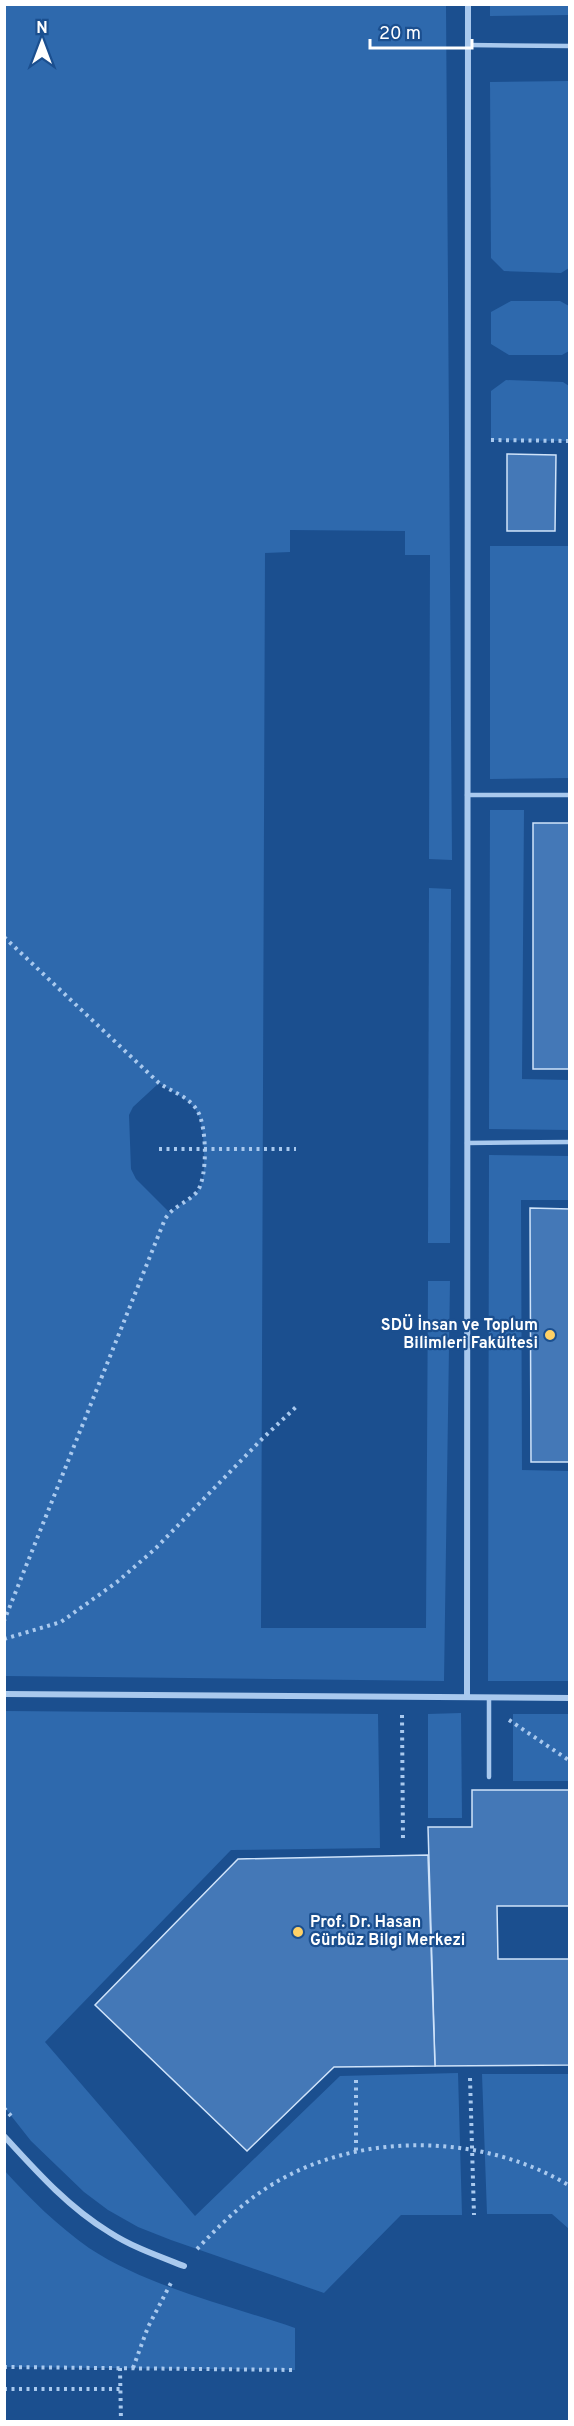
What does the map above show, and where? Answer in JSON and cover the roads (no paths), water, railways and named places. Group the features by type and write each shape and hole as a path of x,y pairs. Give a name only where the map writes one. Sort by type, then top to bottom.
{"street":[{"path":"468,4 468,1697"},
{"path":"4,1694 570,1698"},
{"path":"4,2136 52,2187 83,2215 138,2248 184,2266"}],"lane":[{"path":"468,45 570,46"},
{"path":"468,795 570,795"},
{"path":"468,1143 570,1142"},
{"path":"489,1698 489,1777"}],"place":[{"name":"SDÜ İnsan ve Toplum Bilimleri Fakültesi","path":"550,1335"},
{"name":"Prof. Dr. Hasan Gürbüz Bilgi Merkezi","path":"298,1932"}]}
